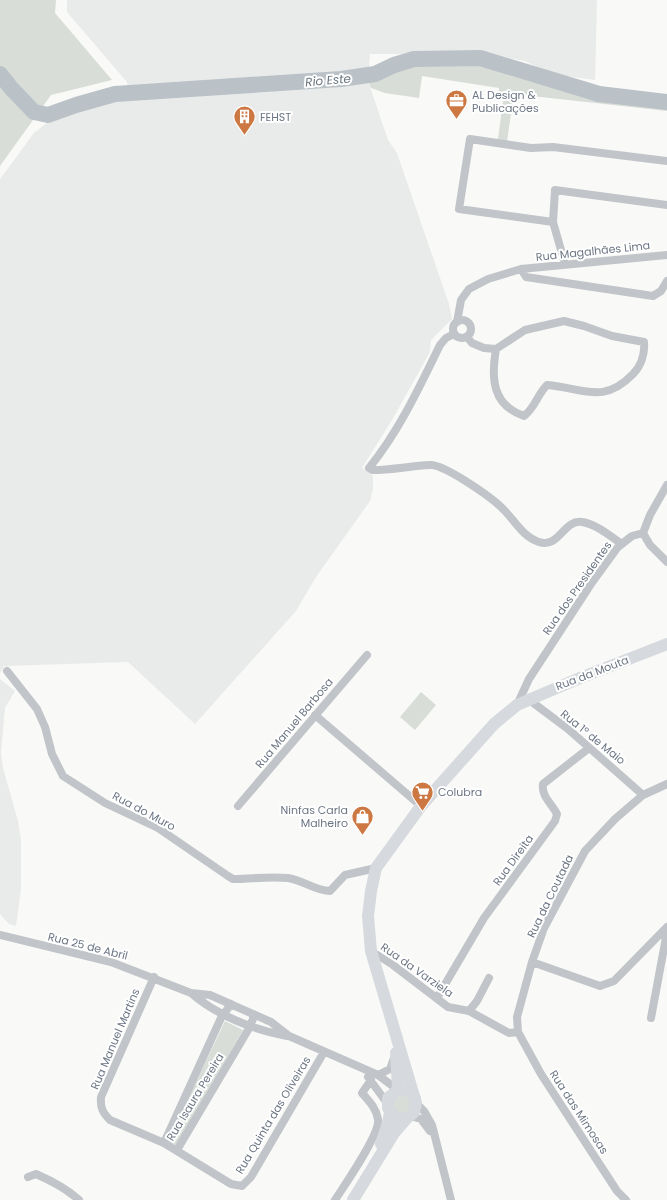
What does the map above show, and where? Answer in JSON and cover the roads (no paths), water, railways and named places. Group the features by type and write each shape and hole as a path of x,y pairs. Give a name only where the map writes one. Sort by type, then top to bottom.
{"main road":[{"name":"Rua da Mouta","path":"376,868 421,806 494,724 523,699 667,644"},
{"path":"372,1166 397,1130 416,1108 416,1101 391,1022 371,951 368,916 376,868"},
{"path":"391,1022 395,1049 398,1090"},
{"path":"353,1200 372,1166 385,1137 390,1095 398,1090 409,1091 416,1101"},
{"path":"389,1108 395,1117 409,1117"}],"street":[{"path":"553,222 459,209 470,139 531,148 553,147 667,161"},
{"path":"565,264 553,222 555,190 667,205"},
{"name":"Rua Magalhães Lima","path":"457,322 461,300 469,289 488,279 521,269 667,254"},
{"name":"Rua Magalhães Lima","path":"521,269 526,277 652,296 661,291 667,281"},
{"path":"464,320 470,324 471,331 467,337 460,338 454,334 453,328 457,322 464,320"},
{"path":"467,337 472,342 484,348 496,348 525,330 564,321 612,336 644,342 640,367 627,380 610,392 592,392 547,386 541,391 530,412 524,416 516,414 503,404 497,390 493,379 496,348"},
{"path":"454,334 446,338 440,345 407,413 387,446 369,468 372,470 397,469 431,464 438,467 476,487 495,500 529,538 540,543 553,542 568,527 576,522 582,522 591,524 622,544"},
{"path":"667,486 650,515 643,533 650,545 667,562"},
{"name":"Rua dos Presidentes","path":"523,699 529,679 591,584 622,544 632,536 643,533"},
{"name":"Rua Manuel Barbosa","path":"238,806 315,714 367,655"},
{"name":"Rua do Muro","path":"7,671 37,709 45,727 52,754 63,776 105,803 158,828 234,879 287,878 301,881 322,891 330,891 346,875 376,868"},
{"name":"Rua 1º de Maio","path":"523,699 589,748 643,795"},
{"path":"315,714 421,806"},
{"name":"Rua Direita","path":"437,998 484,918 555,822 557,814 545,797 542,790 543,784 589,748"},
{"name":"Rua da Coutada","path":"518,1032 517,1017 532,962 544,928 585,850 615,819 643,795 667,784"},
{"path":"532,962 600,986 614,981 667,927"},
{"path":"651,1018 667,932"},
{"name":"Rua 25 de Abril","path":"0,935 111,962 154,977 190,993 203,1004 250,1026 268,1033 289,1036"},
{"name":"Rua da Varziela","path":"371,951 393,965 448,1007 469,1011 509,1033 518,1032"},
{"name":"Rua Manuel Martins","path":"154,977 101,1097 100,1105 104,1114 110,1120 164,1143"},
{"path":"469,1011 477,1001 489,978"},
{"name":"Rua 25 de Abril","path":"190,993 210,995 231,1004 271,1022 289,1036 360,1069"},
{"path":"223,1014 231,1004"},
{"name":"Rua Isaura Pereira","path":"223,1014 164,1143 177,1150 250,1026"},
{"path":"250,1026 253,1019 253,1014"},
{"name":"Rua das Mimosas","path":"518,1032 541,1074 617,1191 626,1200"},
{"path":"378,1075 390,1069 395,1049"},
{"name":"Rua Quinta das Oliveiras","path":"177,1150 231,1184 242,1186 251,1176 324,1052"},
{"path":"360,1069 378,1075 398,1090"},
{"path":"360,1069 371,1080 389,1108"},
{"path":"335,1200 373,1138 379,1121 376,1109 362,1093 371,1080"},
{"path":"416,1101 424,1111 432,1126 451,1200"},
{"path":"409,1117 422,1119 435,1141"},
{"path":"28,1177 36,1174 48,1179 68,1190 79,1200"}],"waterway":[{"name":"Rio Este","path":"0,74 34,112 48,115 115,94 341,79 375,74 394,65 414,59 480,58 599,94 667,102"}],"place":[{"name":"AL Design & Publicações","path":"457,120"},
{"name":"FEHST","path":"244,136"},
{"name":"Colubra","path":"423,812"},
{"name":"Ninfas Carla Malheiro","path":"363,836"}]}
